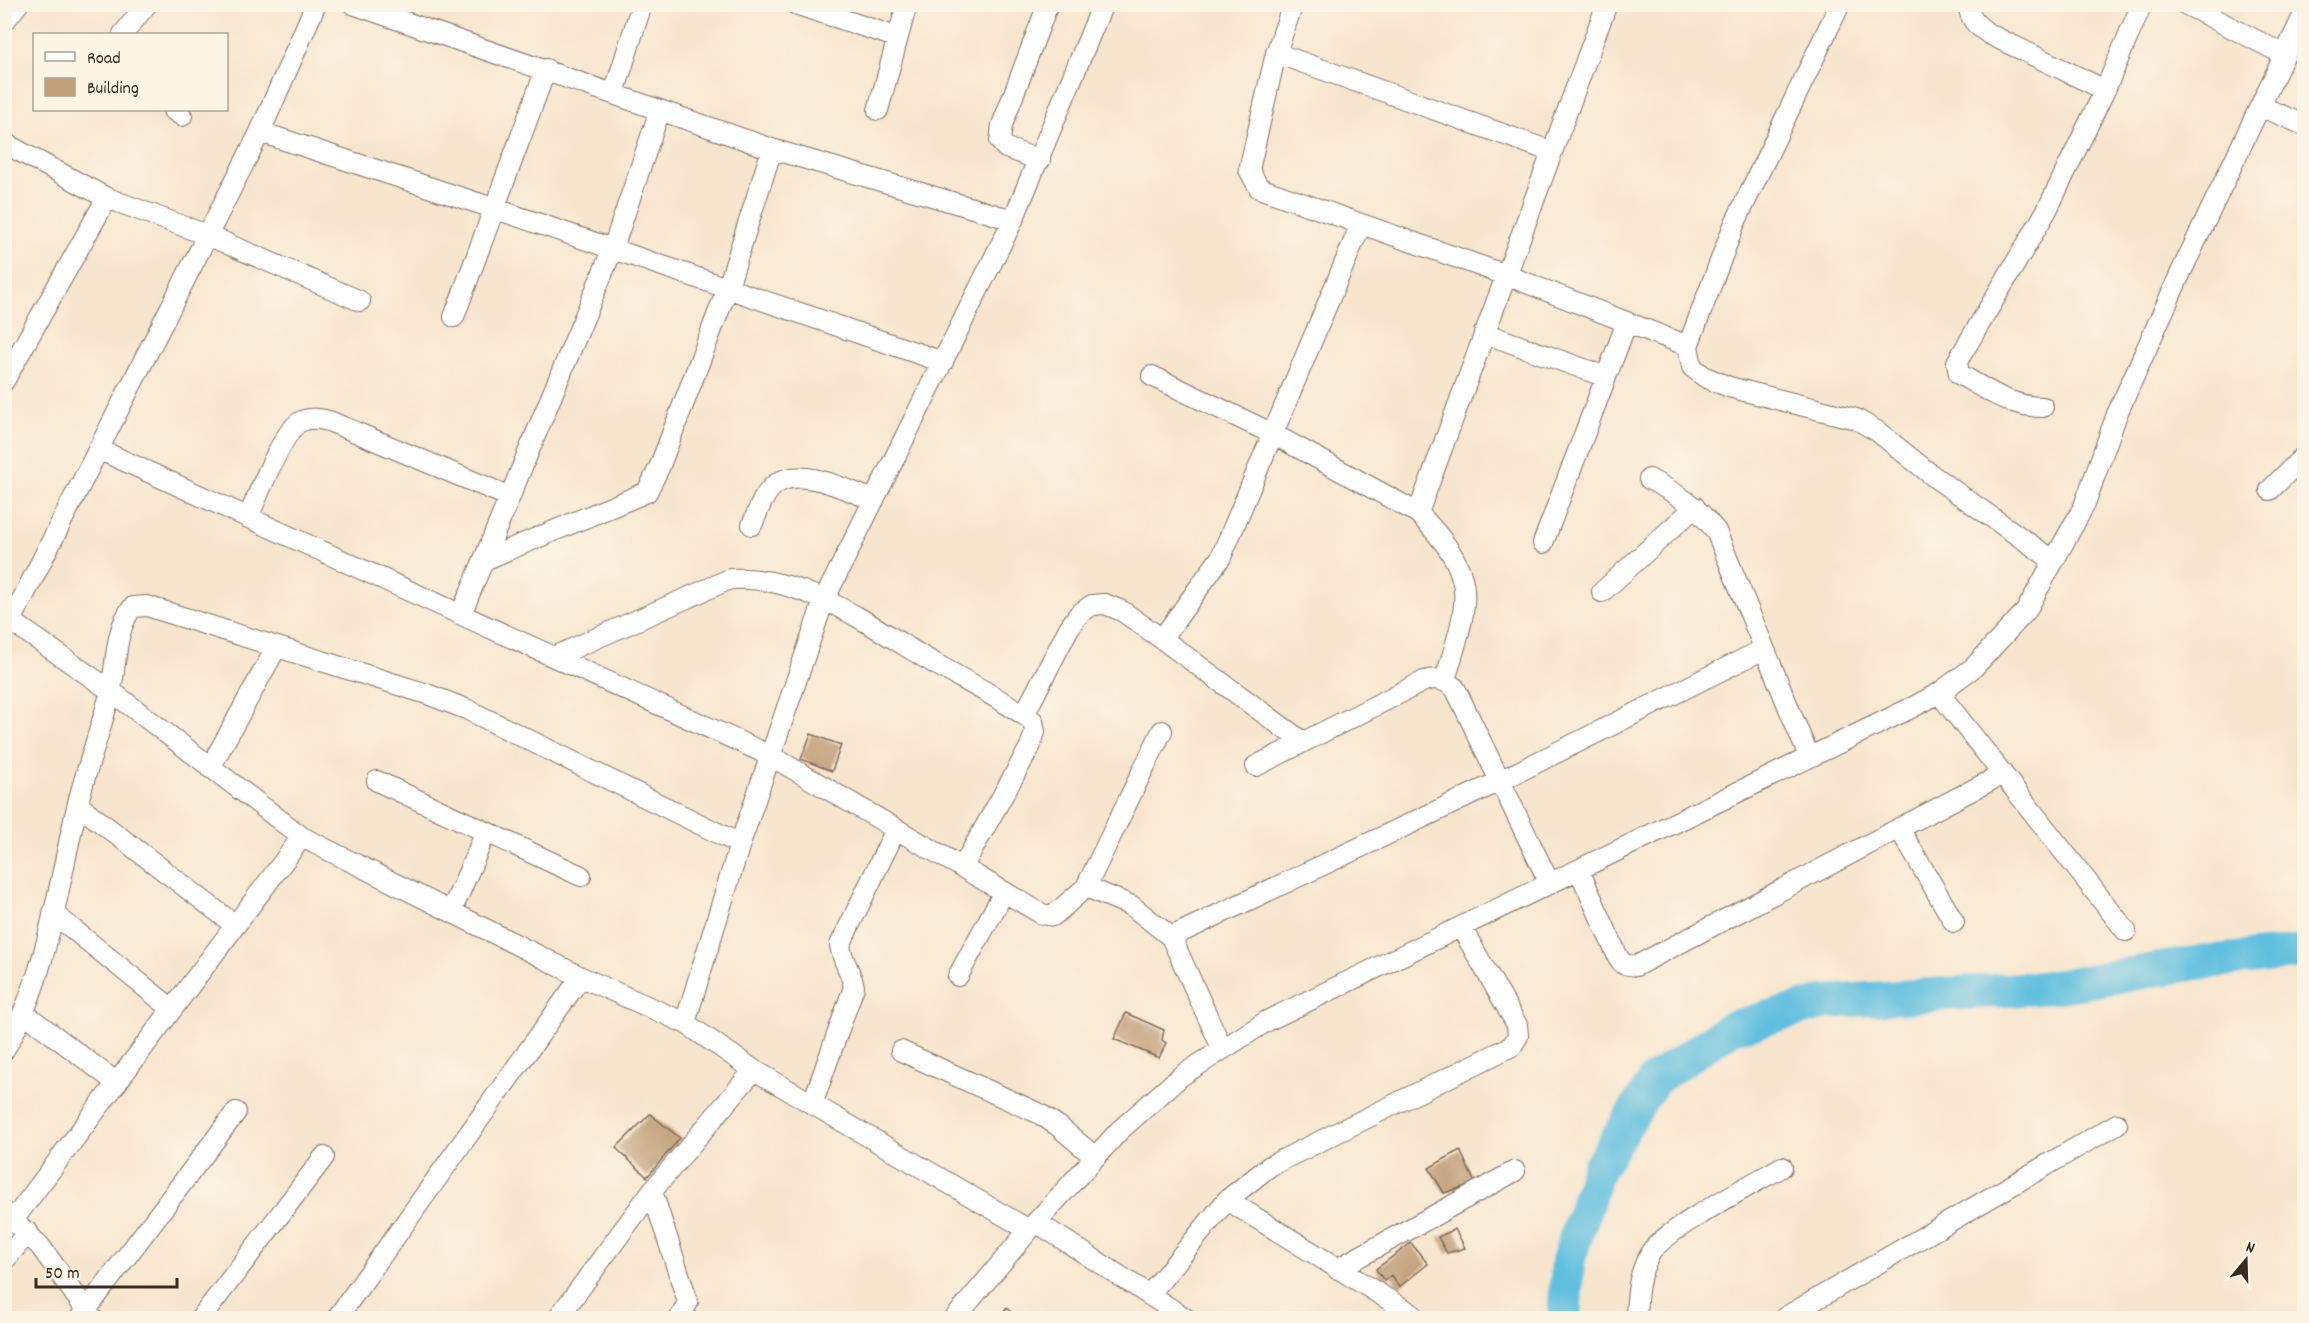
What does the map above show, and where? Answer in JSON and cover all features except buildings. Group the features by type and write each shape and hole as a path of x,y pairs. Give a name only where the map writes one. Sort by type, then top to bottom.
{"street":[{"path":"124,33 147,4"},
{"path":"316,4 260,132 8,619 111,691 303,837 580,977 685,1023 754,1070 1032,1226 1185,1318"},
{"path":"353,4 772,149 1013,220"},
{"path":"614,93 642,4"},
{"path":"795,4 896,37"},
{"path":"878,110 896,37 907,4"},
{"path":"1040,160 1006,148 1000,141 1002,125 1048,4"},
{"path":"685,1023 740,844 824,600 1013,220 1104,4"},
{"path":"1293,4 1276,53 1249,170 1259,188 1506,275 1688,346"},
{"path":"1418,513 1550,151 1607,4"},
{"path":"1840,4 1734,225 1688,346 1692,367 1705,378 1729,387 1856,419 1877,431 1951,489 2054,561"},
{"path":"1968,4 1970,17 1975,25 1989,34 2105,90"},
{"path":"2043,407 2024,407 2011,403 1959,374 1957,362 2048,210 2105,90 2142,4"},
{"path":"2185,4 2285,55"},
{"path":"959,1317 1032,1226 1120,1130 1181,1076 1222,1048 1268,1021 1939,693 1974,667 2026,611 2084,506 2117,414 2182,270 2304,14"},
{"path":"1276,53 1550,151"},
{"path":"454,317 496,209 546,69"},
{"path":"2260,106 2304,125"},
{"path":"462,612 613,249 660,110"},
{"path":"260,132 728,287 943,362"},
{"path":"6,149 107,198 207,236 360,301"},
{"path":"484,560 647,492 659,468 728,287 772,149"},
{"path":"4,381 107,198"},
{"path":"1162,639 1221,557 1361,224"},
{"path":"1543,543 1627,322"},
{"path":"1484,333 1606,377"},
{"path":"1152,376 1273,434 1418,513 1456,558 1464,579 1465,606 1445,680"},
{"path":"248,518 289,434 300,421 316,418 329,421 510,497"},
{"path":"98,448 248,518 462,612 771,756 1042,914 1053,916 1086,886 1162,731"},
{"path":"2270,490 2304,456"},
{"path":"752,525 765,498 778,482 797,477 812,479 874,500"},
{"path":"1649,479 1695,507 1716,531 1809,757"},
{"path":"1602,592 1695,507"},
{"path":"556,656 730,579 749,578 773,583 824,600 1033,721 1035,732 1030,747 962,868"},
{"path":"1024,715 1069,628 1079,614 1092,605 1105,604 1122,611 1303,742"},
{"path":"4,1050 24,1013 53,913 78,805 111,691 124,617 133,607 147,606 427,694 466,709 740,844"},
{"path":"210,768 276,648"},
{"path":"1171,937 1500,781 1764,649"},
{"path":"1256,766 1424,681 1436,678 1445,680 1455,688 1550,884"},
{"path":"1939,693 2126,931"},
{"path":"1579,870 1618,957 1623,964 1636,966 2003,774"},
{"path":"377,781 581,876"},
{"path":"78,805 235,926"},
{"path":"1899,828 1953,922"},
{"path":"813,1102 854,987 851,973 842,959 840,945 896,829"},
{"path":"451,912 486,832"},
{"path":"4,1262 15,1221 303,837"},
{"path":"1086,886 1132,906 1171,937 1222,1048"},
{"path":"958,976 1004,892"},
{"path":"53,913 172,1009"},
{"path":"1149,1295 1227,1200 1270,1166 1512,1046 1518,1036 1516,1025 1461,927"},
{"path":"337,1318 580,977"},
{"path":"24,1013 117,1083"},
{"path":"901,1051 1040,1114 1095,1157"},
{"path":"558,1318 652,1191 754,1070"},
{"path":"15,1221 86,1316 236,1112"},
{"path":"1784,1318 2116,1124"},
{"path":"201,1318 324,1157"},
{"path":"1636,1318 1637,1285 1643,1267 1662,1238 1782,1167"},
{"path":"1337,1269 1515,1172"},
{"path":"652,1191 688,1302 680,1318"},
{"path":"1227,1200 1412,1314 1414,1318"}],"waterway":[{"path":"1564,1318 1568,1261 1598,1169 1654,1080 1731,1028 1825,1002 2053,987 2196,963 2304,952"}]}
